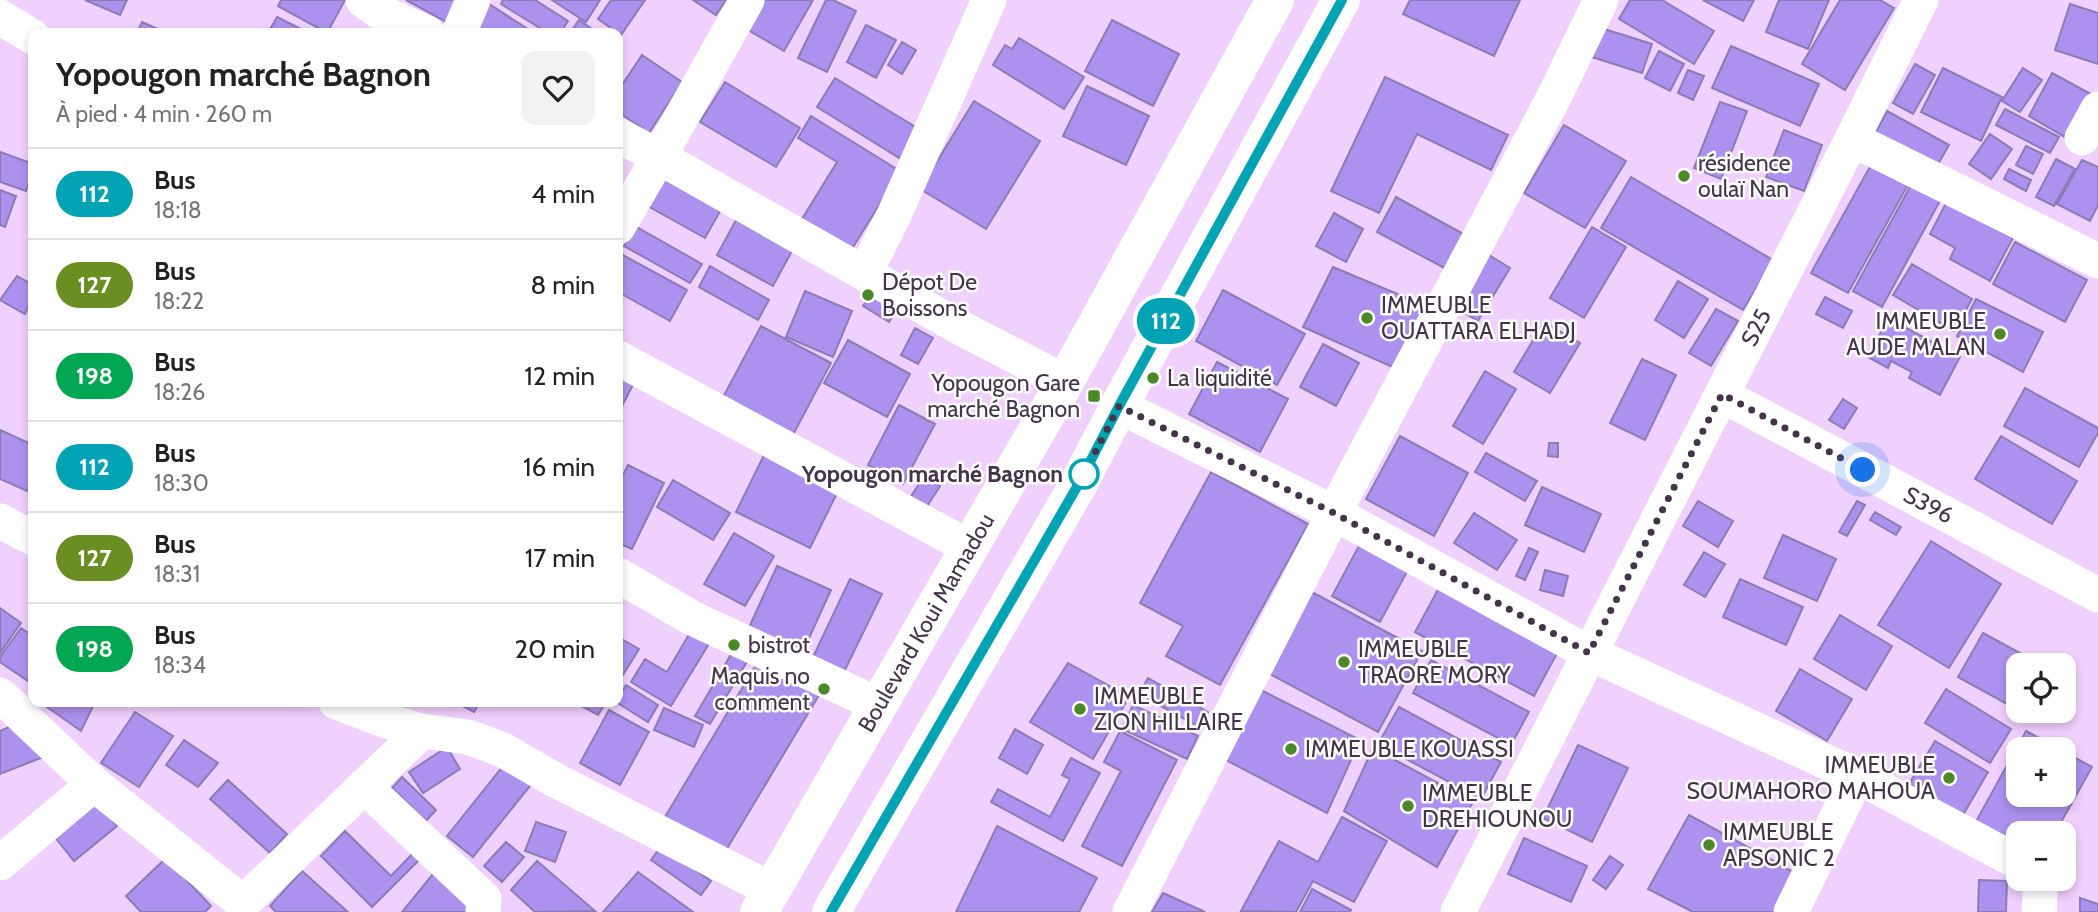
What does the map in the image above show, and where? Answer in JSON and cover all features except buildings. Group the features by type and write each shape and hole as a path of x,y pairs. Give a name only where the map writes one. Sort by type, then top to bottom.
{"main road":[{"name":"Boulevard Koui Mamadou","path":"765,901 1065,382 1275,0"},
{"path":"831,912 1078,485 1342,0"}],"street":[{"path":"0,8 3,0"},
{"path":"363,0 378,11 416,28"},
{"path":"461,28 473,0"},
{"path":"623,219 747,0"},
{"path":"865,273 894,215 989,0"},
{"path":"1130,912 1334,513 1554,97 1601,0"},
{"name":"S25","path":"1458,912 1921,0"},
{"path":"0,17 28,34"},
{"path":"623,138 959,327 1065,382"},
{"path":"1852,139 2098,261"},
{"path":"623,361 969,547"},
{"name":"S396","path":"1722,394 2098,595"},
{"path":"1119,406 1334,513 1589,653 1857,776 2006,856"},
{"path":"0,521 28,535"},
{"path":"623,578 692,618 879,705"},
{"path":"0,695 94,784 248,908 364,786 422,731"},
{"path":"347,707 422,731 468,737 503,750 765,901"},
{"path":"1791,912 1857,776"},
{"path":"0,863 94,784"},
{"path":"364,786 484,899 483,912"},
{"path":"2039,912 2040,891"}],"bus line":[{"name":"112","path":"831,912 1078,485 1342,0"}],"place":[{"name":"résidence oulaï Nan","path":"1684,176"},
{"name":"Dépot De Boissons","path":"868,295"},
{"name":"IMMEUBLE OUATTARA ELHADJ","path":"1367,318"},
{"name":"IMMEUBLE AUDE MALAN","path":"2000,334"},
{"name":"La liquidité","path":"1153,378"},
{"name":"Yopougon Gare marché Bagnon","path":"1094,396"},
{"name":"Yopougon marché Bagnon","path":"1084,474"},
{"name":"bistrot","path":"734,645"},
{"name":"IMMEUBLE TRAORE MORY","path":"1344,662"},
{"name":"Maquis no comment","path":"824,689"},
{"name":"IMMEUBLE ZION HILLAIRE","path":"1080,709"},
{"name":"IMMEUBLE KOUASSI","path":"1291,749"},
{"name":"IMMEUBLE SOUMAHORO MAHOUA","path":"1949,778"},
{"name":"IMMEUBLE DREHIOUNOU","path":"1408,806"},
{"name":"IMMEUBLE APSONIC 2","path":"1709,845"}],"route":[{"path":"1084,474 1119,406 1334,513 1589,653 1722,394 1863,470"}]}
